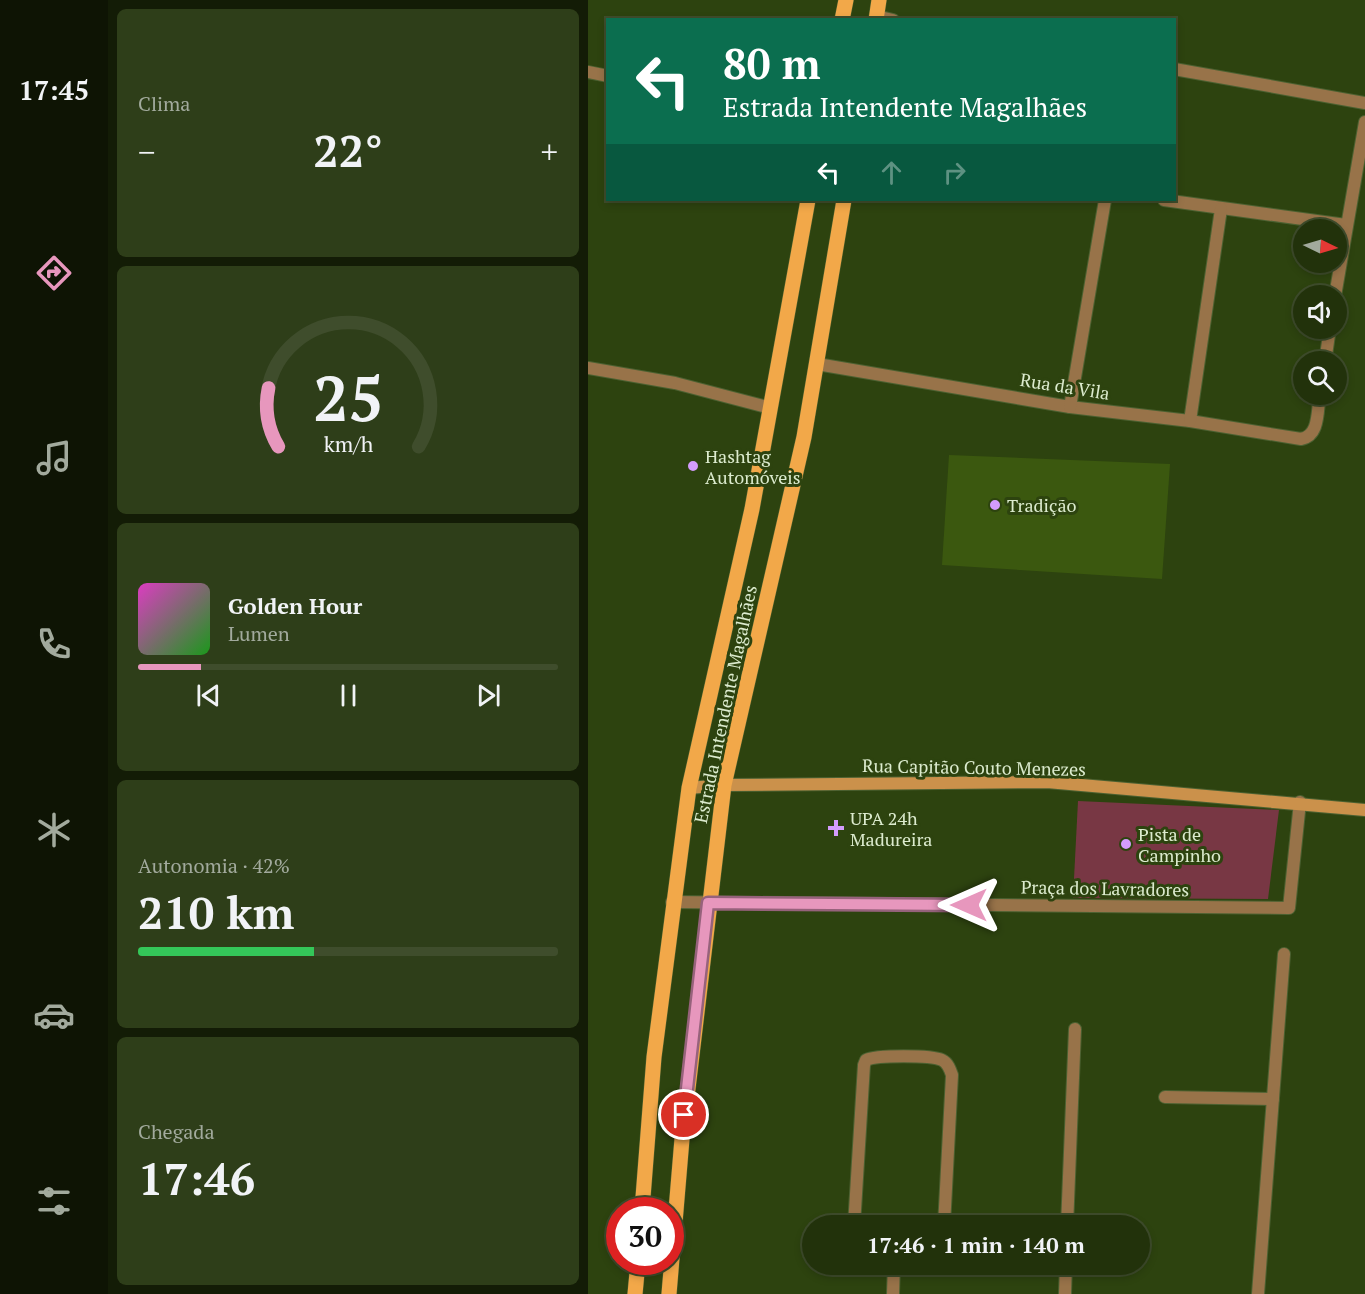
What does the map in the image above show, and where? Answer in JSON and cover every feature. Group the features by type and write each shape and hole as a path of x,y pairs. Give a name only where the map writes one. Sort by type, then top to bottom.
{"main road":[{"path":"842,18 846,0"},
{"path":"876,18 879,0"},
{"name":"Estrada Intendente Magalhães","path":"643,1197 654,1057 672,902 689,788 753,509 808,201"},
{"name":"Estrada Intendente Magalhães","path":"669,1294 682,1139 708,903 724,785 804,437 844,201"},
{"path":"635,1294 637,1275"}],"street":[{"path":"1176,69 1365,103"},
{"path":"588,72 606,76"},
{"path":"1347,220 1365,122"},
{"path":"1070,407 1105,201"},
{"path":"1170,201 1299,219"},
{"path":"1190,421 1221,209"},
{"name":"Rua da Vila","path":"817,364 1070,407 1308,438 1314,432 1318,405"},
{"path":"588,368 675,383 771,408"},
{"name":"Rua Capitão Couto Menezes","path":"689,788 724,785 1047,782 1300,802 1365,810"},
{"name":"Praça dos Lavradores","path":"672,902 1289,908 1300,802"},
{"path":"1258,1294 1284,954"},
{"path":"1067,1215 1075,1029"},
{"path":"855,1215 864,1065 866,1060 876,1057 939,1059 949,1066 952,1075 945,1215"},
{"path":"1165,1097 1274,1099"},
{"path":"893,1294 894,1275"},
{"path":"1065,1294 1066,1275"}],"shaded area":[{"path":"1078,801 1279,810 1268,899 1073,898"}],"building":[{"path":"949,455 1170,464 1162,579 942,565"}],"place":[{"name":"Hashtag Automóveis","path":"693,466"},
{"name":"Tradição","path":"995,505"},
{"name":"UPA 24h Madureira","path":"836,828"},
{"name":"Pista de Campinho","path":"1126,844"}],"route":[{"path":"684,1115 708,903 969,905"}]}
